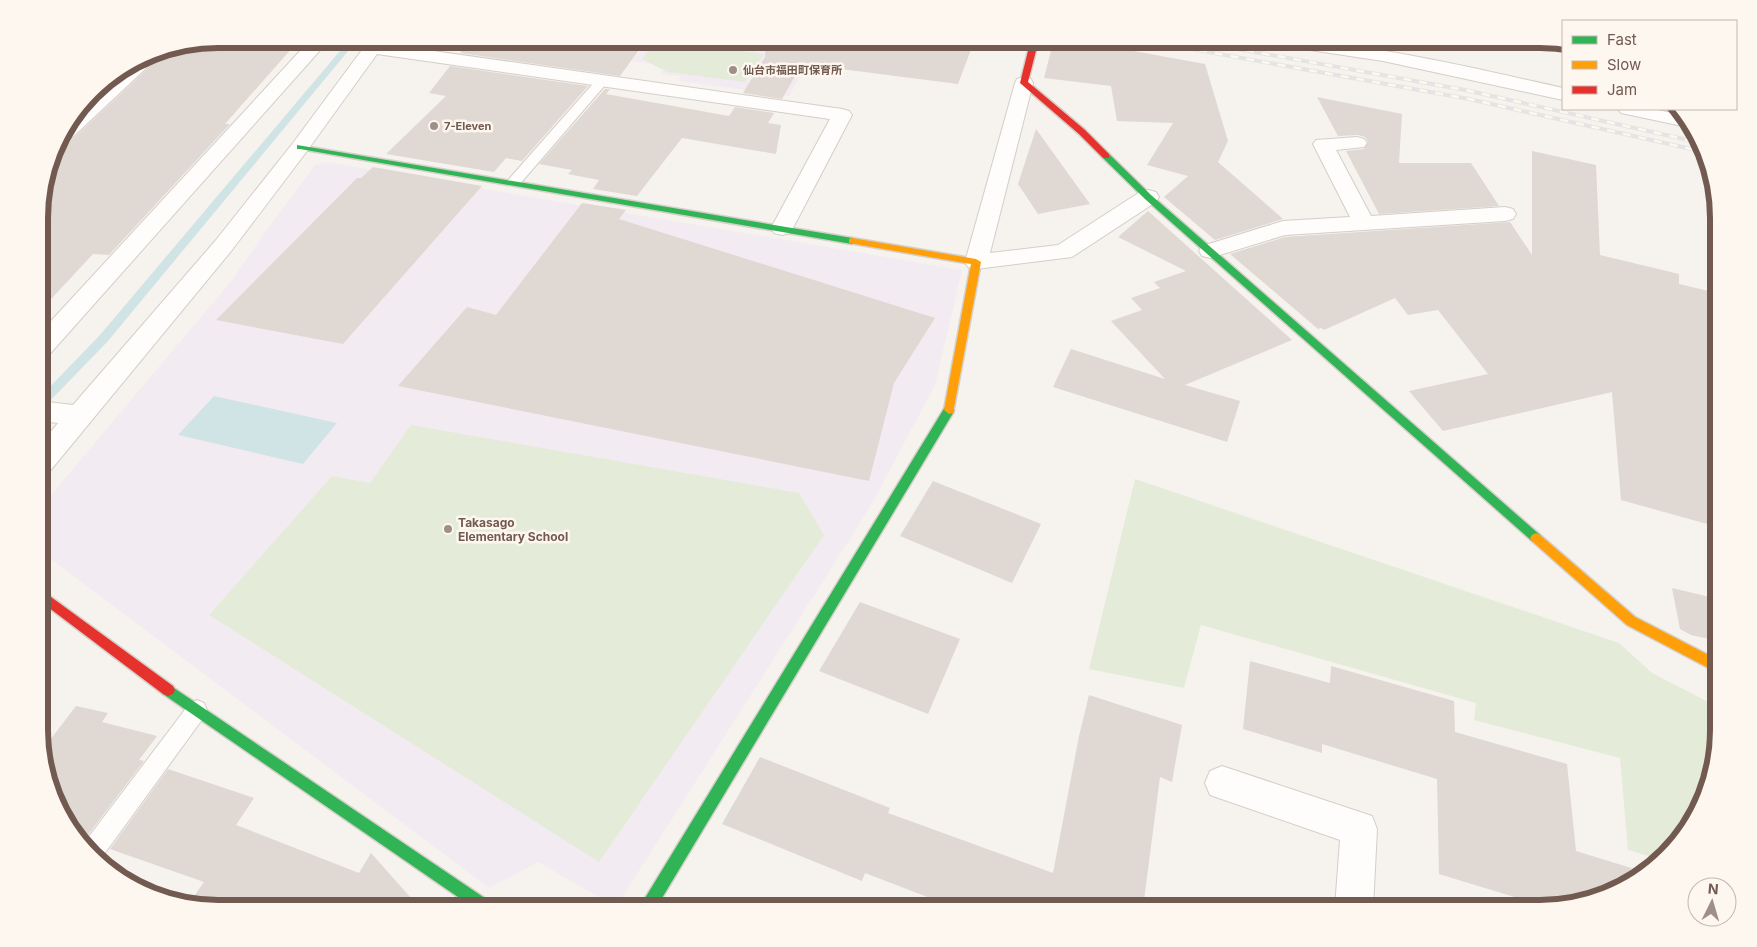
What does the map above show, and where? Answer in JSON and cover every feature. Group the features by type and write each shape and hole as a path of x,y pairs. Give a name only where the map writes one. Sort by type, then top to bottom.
{"street":[{"path":"48,341 313,48"},
{"path":"48,442 59,413 224,245 300,147 372,48"},
{"path":"406,48 602,81 842,115 782,228"},
{"path":"652,900 950,408 976,262 1033,48"},
{"path":"1330,48 1469,72 1562,94"},
{"path":"76,124 134,69"},
{"path":"1024,83 1082,132 1148,197 1631,621 1710,663"},
{"path":"1632,110 1678,120"},
{"path":"1357,143 1323,144 1363,222"},
{"path":"300,147 976,262 1064,252 1148,197"},
{"path":"1210,251 1283,228 1505,214"},
{"path":"48,600 197,710 475,900"},
{"path":"1222,783 1359,829 1355,899"}],"lane":[{"path":"514,182 602,81"},
{"path":"96,847 197,710"}],"shaded area":[{"name":"仙台市福田町保育所","path":"642,48 817,48 789,96 679,81 680,76 661,74 664,66 632,61"},
{"name":"Takasago Elementary School","path":"326,162 962,270 935,385 870,507 621,900 603,900 538,862 489,888 48,557 48,499 233,279 315,165"},
{"path":"214,396 337,423 303,464 178,435"}],"green space":[{"path":"650,48 721,48 764,54 745,82 667,72 642,59"},
{"path":"1371,48 1389,48 1389,51"},
{"path":"411,425 799,493 824,535 599,862 209,615 332,476 370,483"},
{"path":"1135,479 1619,643 1652,673 1710,703 1708,751 1700,784 1692,804 1681,824 1651,857 1628,850 1620,758 1474,720 1476,703 1201,625 1184,688 1089,669"}],"building":[{"path":"292,48 225,124 230,124 109,255 93,254 48,302 49,196 53,174 64,147 159,58 196,49"},
{"path":"464,48 640,48 620,76 460,53"},
{"path":"766,48 972,48 958,84 802,64 782,99 743,93 765,57"},
{"path":"1052,48 1117,48 1205,64 1228,141 1218,162 1283,219 1215,240 1164,197 1188,176 1147,165 1173,123 1117,121 1111,86 1044,78"},
{"path":"450,66 588,86 522,161 506,158 494,172 386,154 446,96 429,93"},
{"path":"605,89 610,89 606,94 729,116 735,107 774,113 768,123 781,125 776,154 682,138 637,196 593,189 599,180 568,174 572,170 539,164"},
{"path":"1317,97 1402,114 1399,163 1471,163 1499,206 1379,214 1346,151 1364,149 1368,142 1365,137 1358,135 1338,136"},
{"path":"1036,129 1090,204 1038,214 1018,184"},
{"path":"1532,151 1596,165 1600,255 1679,274 1679,284 1710,291 1710,525 1621,500 1612,392 1443,431 1409,391 1488,374 1438,310 1408,315 1395,298 1324,330 1318,329 1230,254 1285,237 1510,222 1532,255"},
{"path":"373,167 482,186 343,344 216,320 357,178 361,178"},
{"path":"582,203 626,210 619,219 935,318 894,383 869,481 398,386 467,307 496,315"},
{"path":"1148,211 1292,340 1185,385 1240,401 1227,442 1053,387 1071,349 1165,379 1111,321 1142,310 1131,298 1160,288 1154,282 1186,271 1118,237"},
{"path":"933,481 1041,524 1012,583 900,536"},
{"path":"1672,588 1710,597 1710,639 1691,635 1680,629"},
{"path":"860,602 960,639 928,714 819,671"},
{"path":"1250,661 1330,683 1331,666 1454,701 1455,732 1567,764 1576,851 1636,869 1614,882 1594,890 1550,899 1521,899 1439,874 1437,779 1322,744 1322,753 1243,729"},
{"path":"1089,695 1182,725 1172,782 1160,777 1144,899 934,899 865,873 862,881 722,824 760,757 890,808 888,813 1053,873 1079,736"},
{"path":"76,706 108,713 102,722 157,736 139,760 144,761 87,837 76,824 60,794 53,773 49,742"},
{"path":"168,769 254,798 236,825 359,873 371,853 413,900 218,900 196,898 193,897 204,882 110,849"}],"waterway":[{"path":"48,396 104,338 346,48"}],"railway":[{"path":"1186,48 1469,99 1695,150"},
{"path":"1233,48 1465,90 1691,141"}],"traffic: fast":[{"path":"300,147 852,241"},
{"path":"1106,156 1148,197 1536,538"},
{"path":"652,900 949,410"},
{"path":"168,690 475,900"}],"traffic: slow":[{"path":"852,241 976,262 949,410"},
{"path":"1536,538 1631,621 1710,663"}],"traffic: jam":[{"path":"1033,48 1024,83 1082,132 1106,156"},
{"path":"48,600 168,690"}],"place":[{"name":"仙台市福田町保育所","path":"733,70"},
{"name":"7-Eleven","path":"434,126"},
{"name":"Takasago Elementary School","path":"448,529"}]}
